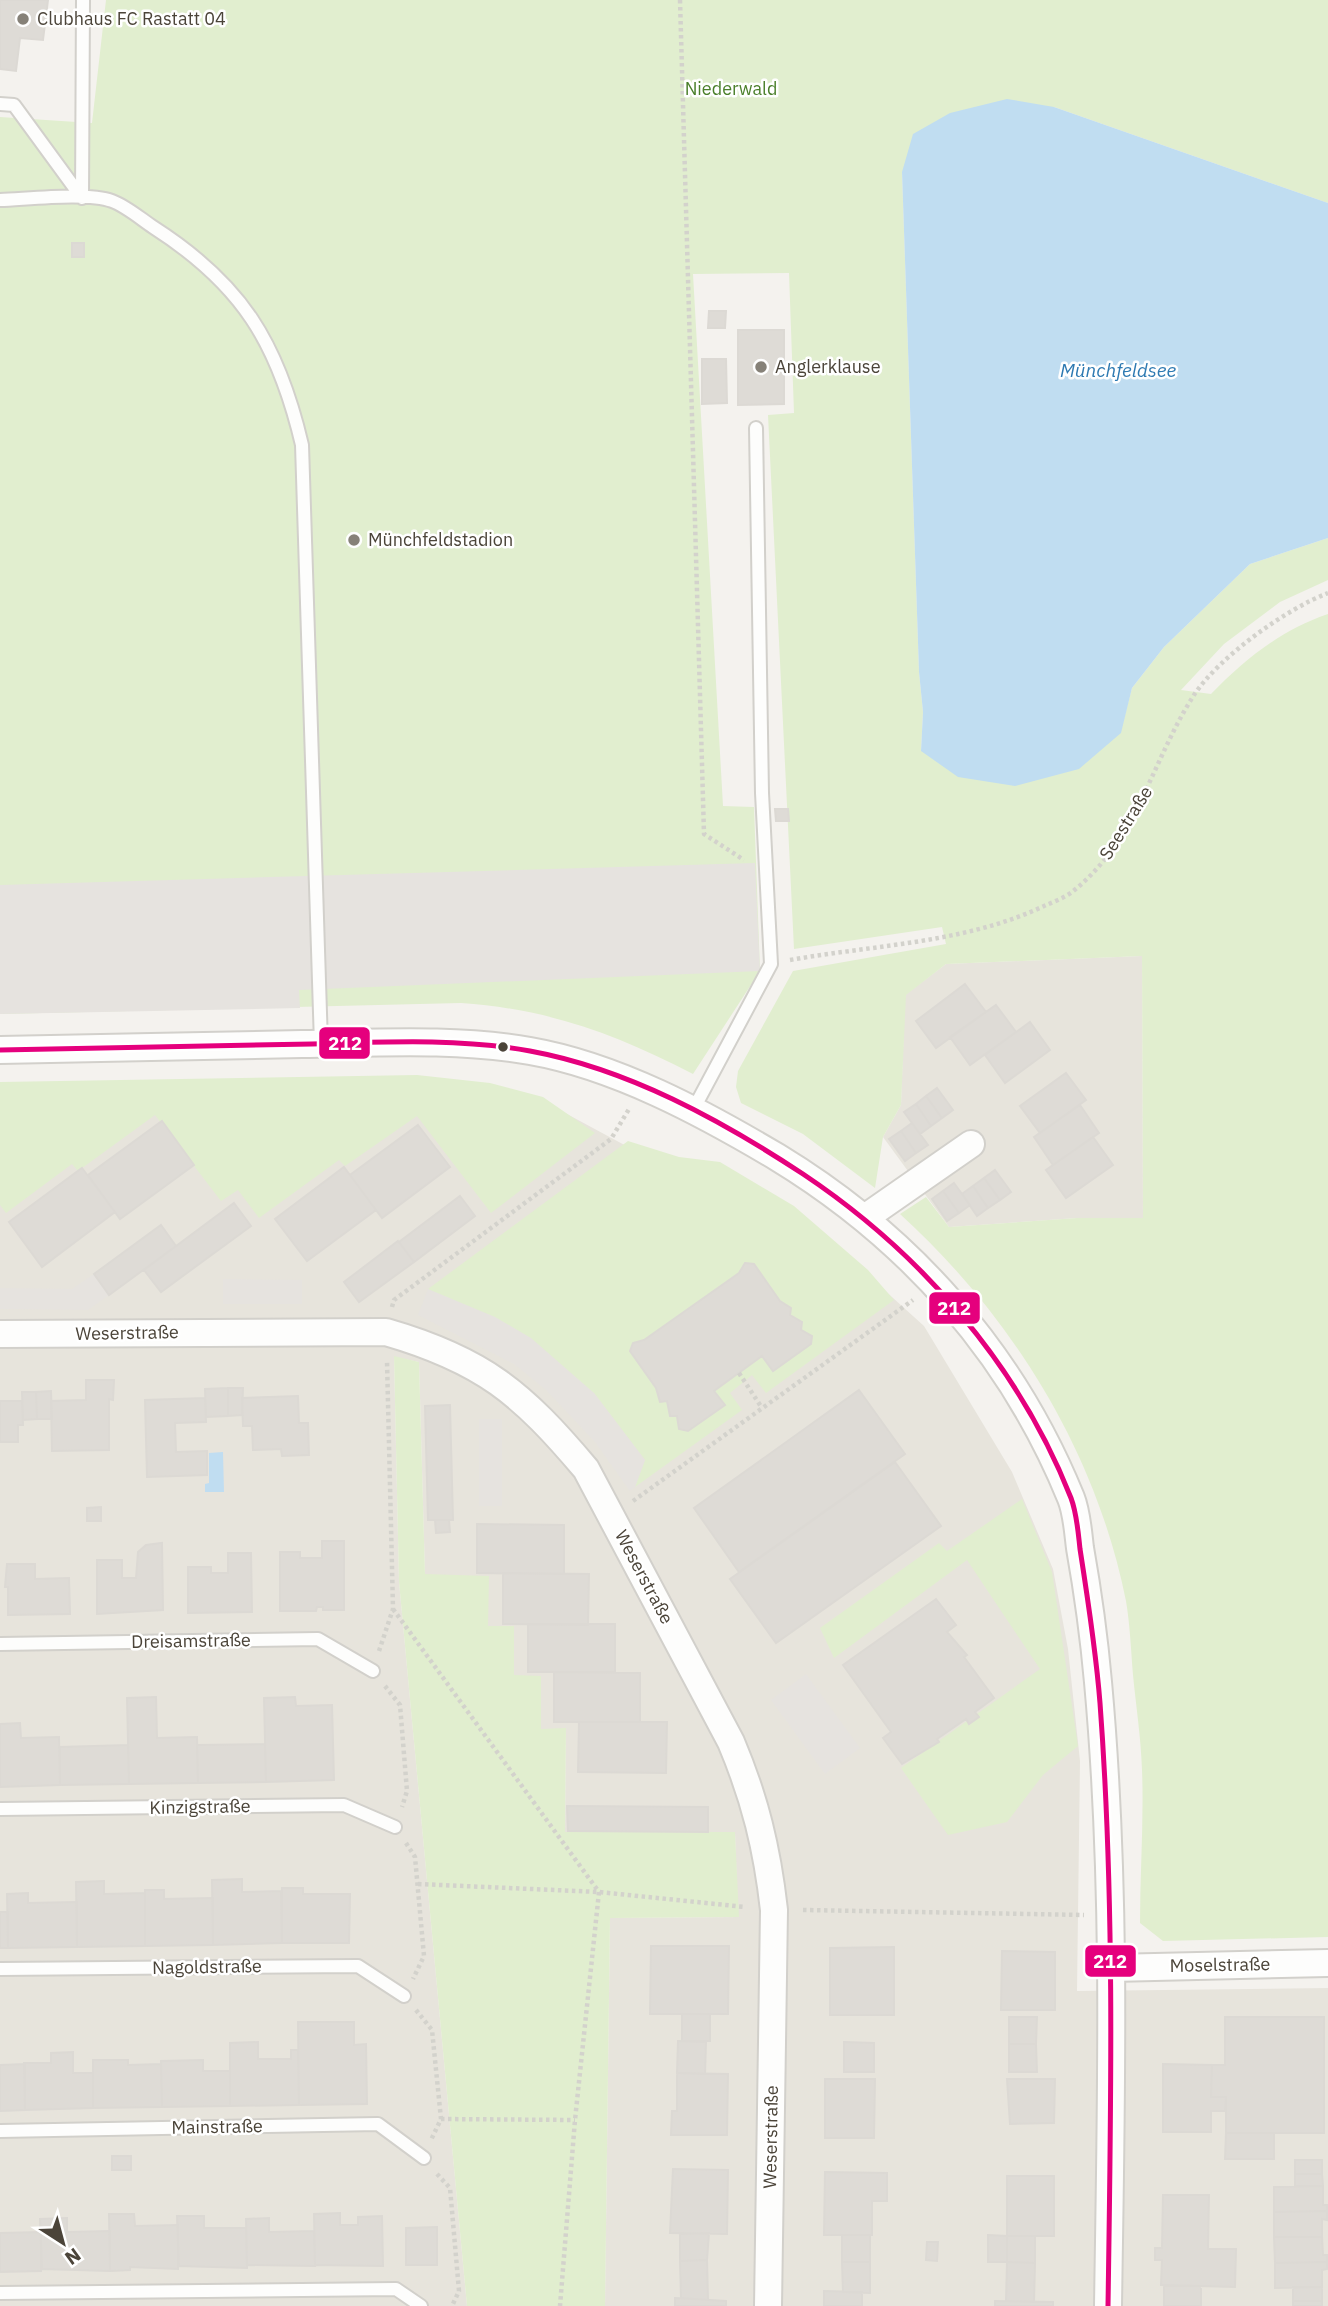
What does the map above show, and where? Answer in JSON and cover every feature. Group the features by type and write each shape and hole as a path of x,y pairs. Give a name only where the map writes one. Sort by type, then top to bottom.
{"street":[{"path":"0,1050 427,1042 523,1049 560,1056 641,1088 692,1112 823,1185 866,1217 937,1284 976,1332 1028,1412 1073,1502 1094,1631 1104,1744 1112,1968 1108,2306"},
{"path":"866,1217 971,1144"},
{"name":"Weserstraße","path":"0,1334 386,1332 436,1346 466,1360 520,1398 586,1469 731,1742 751,1789 767,1848 774,1910 768,2306"},
{"name":"Moselstraße","path":"1112,1968 1328,1962"}],"lane":[{"path":"82,198 83,0"},
{"path":"0,104 14,105 82,198"},
{"path":"0,200 82,198 112,201 182,246 234,292 266,342 290,393 302,445 321,1044"},
{"path":"692,1112 771,964 769,875 762,793 756,428"},
{"name":"Dreisamstraße","path":"0,1644 318,1639 373,1671"},
{"name":"Kinzigstraße","path":"0,1809 344,1805 395,1827"},
{"name":"Nagoldstraße","path":"0,1969 358,1966 404,1996"},
{"name":"Mainstraße","path":"0,2131 377,2124 424,2158"},
{"path":"0,2293 396,2288 421,2306"}],"path":[{"path":"680,0 704,834 769,875"},
{"name":"Seestraße","path":"771,964 951,935 1024,915 1071,893 1121,837 1147,793 1195,693 1235,653 1275,620 1328,593"},
{"path":"452,2306 459,2291 450,2188 424,2158 441,2119 432,2030 404,1996 424,1956 415,1857 395,1827 407,1791 400,1704 373,1671 393,1609 386,1332 394,1300 611,1139 641,1088"},
{"path":"612,1516 937,1284"},
{"path":"739,1373 762,1408"},
{"path":"393,1609 599,1892 575,2120 560,2306"},
{"path":"418,1884 599,1892 774,1910 1111,1915"},
{"path":"441,2119 575,2120"}],"shaded area":[{"path":"755,863 760,971 299,990 300,1008 0,1014 0,885"},
{"path":"1142,956 1143,1218 1077,1218 949,1227 883,1137 901,1105 905,995 946,964"},
{"path":"0,1090 541,1100 630,1148 798,1212 924,1326 1012,1472 1053,1569 1068,1649 1080,1761 1077,1991 1328,1988 1328,2306 605,2306 610,1918 738,1917 735,1833 565,1832 566,1729 541,1729 541,1676 514,1676 488,1626 425,1575 419,1362 394,1357 399,1582 467,2306 0,2306"},
{"path":"94,1274 109,1295 88,1310 0,1309 0,1288 72,1289"},
{"path":"223,1279 302,1280 302,1304 223,1304"},
{"path":"428,1289 495,1317 531,1338 594,1393 645,1460 635,1487 630,1491 595,1442 546,1390 514,1364 418,1315"},
{"path":"479,1419 502,1419 502,1506 479,1506"},
{"path":"806,1674 860,1748 825,1774 771,1700"}],"green space":[{"name":"Niederwald","path":"106,0 1328,0 1328,203 1054,107 902,172 919,672 923,712 921,751 1120,733 1132,688 1164,647 1250,564 1328,538 1328,580 1280,602 1224,644 1181,690 1211,694 1237,669 1279,637 1328,614 1328,1937 1163,1941 1140,1923 1143,1808 1141,1746 1126,1601 1112,1545 1094,1492 1071,1440 1044,1390 1013,1342 978,1296 941,1254 900,1214 926,1197 949,1227 1077,1218 1143,1218 1142,956 946,964 906,995 901,1105 883,1137 875,1188 803,1134 741,1103 736,1087 738,1071 793,971 946,944 942,927 794,949 768,415 794,413 789,273 693,274 723,806 754,807 760,971 693,1074 636,1047 581,1026 523,1011 461,1003 0,1014 0,117 92,123"},
{"path":"417,1075 490,1083 543,1097 595,1133 491,1213 417,1116 345,1166 339,1160 259,1218 238,1190 221,1201 155,1115 78,1171 72,1164 6,1213 0,1205 0,1082"},
{"path":"628,1141 679,1157 720,1162 794,1206 868,1270 894,1300 766,1393 752,1375 730,1393 742,1410 635,1487 645,1460 594,1393 428,1289"},
{"path":"394,1356 419,1362 425,1574 489,1576 488,1626 514,1626 514,1675 541,1676 541,1729 566,1728 565,1832 735,1832 739,1917 610,1918 605,2306 467,2306 399,1582"},
{"path":"1022,1499 1052,1572 1078,1746 1043,1775 1007,1822 948,1835 901,1768 1040,1669 967,1560 834,1658 820,1628 939,1543 947,1551"}],"water":[{"name":"Münchfeldsee","path":"1007,99 1054,107 1328,203 1328,538 1250,564 1164,647 1132,688 1121,733 1079,769 1015,786 958,777 921,751 923,712 919,672 902,172 913,134 950,113"},
{"path":"223,1452 224,1492 205,1492 205,1484 209,1483 209,1453"}],"building":[{"name":"Clubhaus FC Rastatt 04","path":"0,0 48,0 43,40 20,38 16,71 0,69"},
{"path":"72,243 84,243 84,257 72,257"},
{"path":"709,311 726,311 725,328 708,328"},
{"name":"Anglerklause","path":"738,330 784,330 784,404 738,405"},
{"path":"702,359 726,359 727,403 702,404"},
{"path":"775,809 788,809 789,821 776,821"},
{"path":"965,984 986,1012 936,1048 916,1021"},
{"path":"996,1005 1016,1032 970,1065 950,1037"},
{"path":"1030,1022 1050,1050 1005,1083 985,1055"},
{"path":"1066,1073 1086,1100 1040,1133 1020,1106"},
{"path":"937,1088 953,1110 942,1118 926,1096"},
{"path":"926,1096 942,1118 931,1126 916,1104"},
{"path":"916,1104 931,1126 920,1134 904,1112"},
{"path":"1080,1105 1099,1133 1053,1165 1034,1137"},
{"path":"162,1121 194,1165 120,1219 88,1175"},
{"path":"912,1123 928,1145 916,1153 901,1131"},
{"path":"418,1125 450,1167 382,1218 350,1175"},
{"path":"901,1131 916,1153 905,1161 889,1139"},
{"path":"1093,1137 1113,1165 1066,1198 1046,1170"},
{"path":"344,1167 376,1210 307,1261 275,1219"},
{"path":"82,1168 115,1212 42,1267 9,1222"},
{"path":"995,1170 1011,1192 1000,1200 984,1178"},
{"path":"984,1178 1000,1200 988,1208 973,1186"},
{"path":"954,1183 970,1205 959,1213 943,1191"},
{"path":"973,1186 988,1208 977,1216 962,1194"},
{"path":"943,1191 959,1213 947,1221 932,1199"},
{"path":"460,1196 475,1216 414,1262 399,1242"},
{"path":"234,1203 251,1226 161,1292 144,1270"},
{"path":"161,1225 176,1246 109,1295 94,1274"},
{"path":"398,1241 414,1262 359,1302 344,1282"},
{"path":"745,1263 754,1264 780,1301 791,1308 790,1315 802,1322 801,1330 812,1336 811,1344 773,1371 762,1356 714,1391 725,1405 688,1431 679,1429 677,1416 670,1416 667,1401 660,1402 656,1388 630,1351 633,1343 644,1340 739,1273"},
{"path":"86,1380 114,1380 113,1400 109,1399 109,1450 52,1451 51,1401 86,1400"},
{"path":"228,1388 228,1416 206,1417 205,1389"},
{"path":"228,1388 243,1388 242,1415 228,1416"},
{"path":"859,1390 905,1454 739,1572 694,1508"},
{"path":"51,1391 52,1419 37,1419 36,1392"},
{"path":"22,1392 36,1392 37,1419 23,1420"},
{"path":"298,1396 299,1423 308,1423 309,1455 282,1456 281,1449 253,1450 252,1426 243,1426 242,1398"},
{"path":"205,1398 206,1422 175,1423 176,1452 207,1451 207,1475 147,1477 145,1400"},
{"path":"0,1401 22,1401 23,1425 18,1425 18,1442 0,1442"},
{"path":"450,1405 453,1520 428,1520 425,1406"},
{"path":"895,1462 941,1526 776,1643 730,1579"},
{"path":"101,1507 101,1521 87,1521 87,1508"},
{"path":"435,1520 449,1520 450,1532 436,1533"},
{"path":"477,1524 564,1525 564,1574 477,1573"},
{"path":"322,1541 344,1541 344,1610 323,1610 323,1607 317,1607 316,1611 280,1611 280,1552 300,1552 300,1558 322,1558"},
{"path":"162,1543 163,1610 97,1614 97,1560 122,1560 122,1578 136,1578 138,1552 146,1545"},
{"path":"228,1553 251,1553 252,1612 188,1613 188,1567 211,1567 211,1573 228,1573"},
{"path":"7,1564 35,1564 35,1579 69,1578 70,1614 8,1615 8,1587 5,1587"},
{"path":"503,1573 589,1574 588,1625 503,1624"},
{"path":"936,1599 956,1625 947,1632 967,1655 964,1657 994,1698 975,1712 979,1717 969,1724 966,1719 937,1739 939,1742 902,1764 883,1738 891,1732 843,1665"},
{"path":"528,1624 615,1624 615,1672 528,1672"},
{"path":"554,1672 640,1673 640,1722 554,1722"},
{"path":"156,1697 157,1738 197,1737 198,1783 129,1784 127,1698"},
{"path":"295,1697 296,1706 332,1705 334,1780 266,1782 264,1698"},
{"path":"579,1722 667,1722 666,1773 578,1772"},
{"path":"20,1723 21,1738 59,1737 60,1785 0,1787 0,1724"},
{"path":"265,1744 266,1782 198,1783 197,1745"},
{"path":"128,1745 129,1784 60,1785 60,1747"},
{"path":"567,1806 708,1807 708,1832 568,1831"},
{"path":"242,1879 242,1892 281,1891 282,1943 213,1945 212,1880"},
{"path":"104,1881 104,1894 145,1893 145,1946 77,1947 76,1882"},
{"path":"282,1888 303,1888 303,1894 350,1894 349,1943 282,1943"},
{"path":"145,1890 164,1890 164,1899 213,1898 213,1945 145,1946"},
{"path":"28,1893 28,1903 77,1902 77,1947 8,1948 7,1894"},
{"path":"0,1912 8,1912 8,1948 0,1948"},
{"path":"651,1946 729,1946 728,2014 650,2014"},
{"path":"894,1947 894,2015 830,2015 830,1948"},
{"path":"1002,1951 1055,1952 1055,2010 1001,2010"},
{"path":"682,2014 710,2014 710,2041 682,2041"},
{"path":"1009,2017 1037,2017 1036,2044 1009,2044"},
{"path":"1225,2017 1324,2017 1324,2133 1226,2133 1226,2097 1211,2097 1212,2065 1225,2065"},
{"path":"298,2022 354,2022 354,2045 366,2044 367,2104 299,2105"},
{"path":"678,2041 706,2042 705,2074 677,2073"},
{"path":"258,2042 258,2059 291,2059 291,2050 298,2050 299,2105 230,2106 230,2043"},
{"path":"844,2042 874,2043 874,2072 844,2072"},
{"path":"1009,2044 1036,2044 1037,2072 1009,2072"},
{"path":"73,2052 73,2073 93,2073 93,2108 25,2110 24,2063 51,2063 51,2053"},
{"path":"93,2060 128,2060 128,2065 161,2064 162,2107 93,2108"},
{"path":"203,2060 203,2071 230,2071 230,2106 162,2107 161,2061"},
{"path":"25,2064 25,2110 0,2111 0,2065"},
{"path":"1163,2064 1212,2065 1211,2097 1226,2097 1225,2111 1211,2111 1211,2132 1163,2132"},
{"path":"677,2073 728,2074 727,2135 671,2135 672,2111 677,2111"},
{"path":"825,2079 875,2079 874,2138 825,2138"},
{"path":"1007,2079 1055,2079 1054,2123 1010,2124"},
{"path":"1226,2133 1274,2133 1274,2159 1225,2159"},
{"path":"112,2156 131,2156 131,2170 112,2170"},
{"path":"1295,2160 1322,2160 1322,2174 1295,2174"},
{"path":"673,2169 728,2170 727,2234 670,2233"},
{"path":"825,2172 887,2173 887,2201 872,2201 872,2235 824,2235"},
{"path":"1295,2174 1322,2174 1323,2186 1295,2186"},
{"path":"1007,2176 1054,2176 1054,2236 1007,2236"},
{"path":"1323,2186 1323,2205 1327,2205 1327,2211 1274,2212 1274,2187"},
{"path":"1163,2195 1209,2195 1208,2249 1236,2249 1235,2287 1161,2285 1162,2260 1155,2260 1155,2248 1162,2248"},
{"path":"1327,2211 1327,2220 1322,2219 1322,2237 1274,2237 1274,2212"},
{"path":"340,2213 340,2225 358,2225 358,2217 382,2216 383,2266 315,2265 314,2214"},
{"path":"109,2214 134,2214 135,2226 178,2225 178,2269 130,2267 130,2270 110,2271"},
{"path":"177,2216 204,2216 204,2228 246,2228 247,2268 179,2266"},
{"path":"67,2218 67,2232 110,2231 110,2271 42,2269 40,2219"},
{"path":"269,2218 269,2232 314,2231 315,2266 247,2265 246,2219"},
{"path":"437,2227 437,2265 406,2265 406,2228"},
{"path":"41,2232 41,2271 0,2272 0,2233"},
{"path":"709,2233 707,2260 680,2261 680,2234"},
{"path":"842,2235 870,2235 870,2262 842,2262"},
{"path":"988,2235 1007,2236 1007,2262 988,2262"},
{"path":"1007,2236 1035,2236 1035,2263 1007,2262"},
{"path":"1274,2237 1322,2237 1323,2255 1327,2255 1327,2262 1275,2263"},
{"path":"927,2242 938,2242 937,2261 926,2260"},
{"path":"707,2260 708,2300 681,2298 680,2261"},
{"path":"842,2262 870,2262 870,2293 843,2292"},
{"path":"1007,2262 1035,2263 1034,2302 1006,2301"},
{"path":"1327,2262 1327,2269 1322,2270 1322,2287 1275,2288 1275,2263"},
{"path":"1164,2286 1201,2286 1201,2306 1164,2306"},
{"path":"1293,2287 1322,2287 1322,2301 1293,2301"},
{"path":"824,2291 862,2292 862,2306 824,2306"},
{"path":"675,2298 726,2301 726,2306 675,2306"},
{"path":"995,2301 1053,2302 1053,2306 995,2306"},
{"path":"1293,2301 1322,2301 1322,2306 1293,2306"}],"transit line":[{"name":"212","path":"0,1050 421,1042 503,1047 567,1059 602,1070 672,1099 740,1135 803,1174 887,1239 926,1276 961,1315 1024,1402 1071,1498 1077,1523 1092,1626 1105,1778 1111,2004 1108,2306"}],"place":[{"name":"Clubhaus FC Rastatt 04","path":"23,19"},
{"name":"Anglerklause","path":"761,367"},
{"name":"Münchfeldstadion","path":"354,540"}]}
